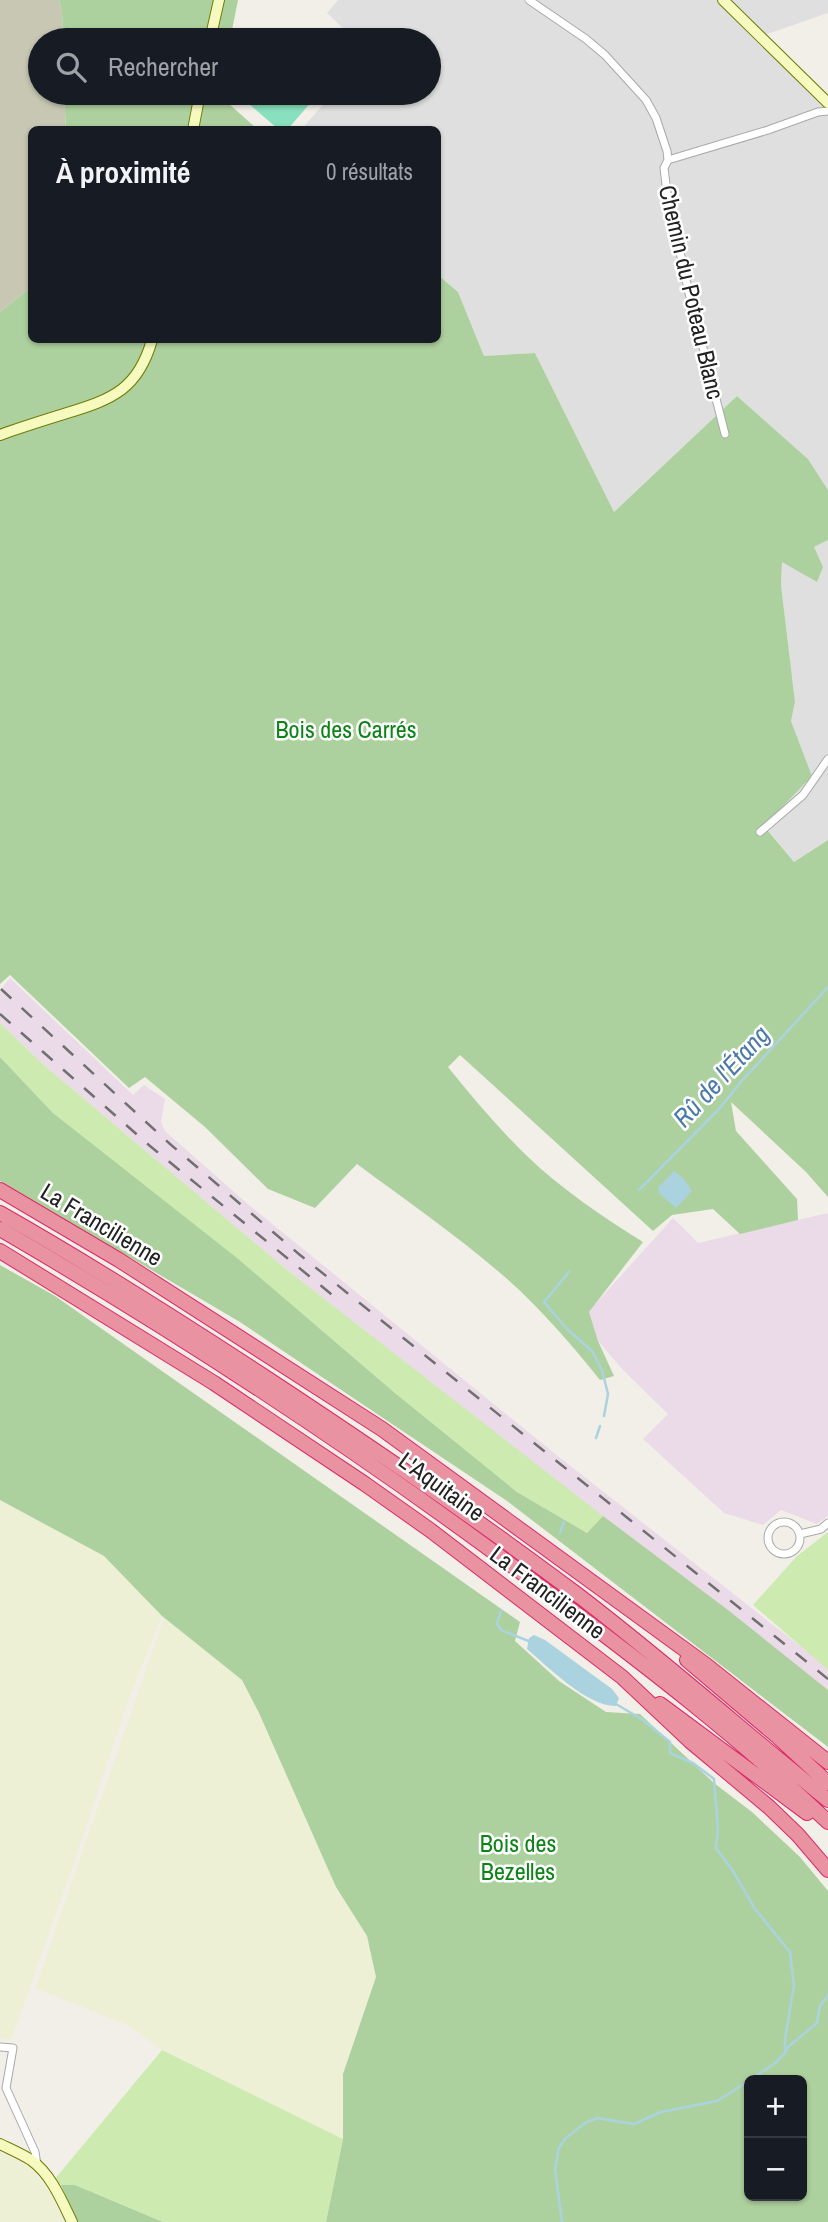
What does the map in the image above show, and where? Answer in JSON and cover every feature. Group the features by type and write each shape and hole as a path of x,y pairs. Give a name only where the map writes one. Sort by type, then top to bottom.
{"highway":[{"name":"La Francilienne","path":"0,1190 119,1260 362,1416 535,1538 706,1664 828,1762"},
{"name":"L'Aquitaine","path":"0,1213 186,1325 474,1518 666,1664 828,1800"},
{"name":"L'Aquitaine","path":"0,1229 307,1419 399,1483 663,1681 790,1785 828,1822"},
{"name":"La Francilienne","path":"0,1251 214,1382 430,1530 622,1678 690,1741 781,1818 828,1870"},
{"path":"636,1615 828,1783"},
{"path":"622,1678 686,1721 828,1828"}],"main road":[{"path":"213,28 219,0"},
{"path":"723,0 828,103"},
{"path":"194,126 198,105"},
{"path":"0,435 105,401 122,390 136,375 143,366 151,343"},
{"path":"0,2144 38,2166 52,2185 72,2222"}],"street":[{"name":"Chemin du Poteau Blanc","path":"529,0 605,55 646,100 663,133 668,160 664,167 667,193 724,434"},
{"path":"668,160 828,111"},
{"path":"760,832 803,795 828,759"},
{"path":"784,1521 794,1525 800,1534 801,1539 796,1549 787,1554 772,1550 768,1540 774,1525 784,1521"},
{"path":"800,1534 821,1529 828,1523"},
{"path":"0,2047 13,2048 6,2088 35,2152 38,2166"}],"shaded area":[{"path":"0,0 59,0 63,28 28,28 28,105 65,105 66,126 28,126 28,289 0,312"},
{"path":"338,0 828,0 828,13 761,36 828,103 828,490 808,459 737,396 614,512 535,353 484,356 458,292 441,278 441,126 304,126 323,105 441,105 441,28 343,28 327,13"},
{"path":"828,540 828,840 794,862 764,825 812,776 791,721 795,702 781,585 782,561"},
{"path":"10,978 133,1095 144,1085 165,1099 161,1122 165,1131 249,1205 554,1453 828,1668 828,1696 286,1269 45,1066 0,1023 0,990"},
{"path":"828,1213 828,1516 817,1524 781,1510 763,1525 724,1513 643,1439 668,1414 598,1341 588,1312 673,1218 698,1243"},
{"path":"0,1500 104,1556 162,1616 131,1693 11,2040 0,2039"},
{"path":"164,1618 242,1680 336,1887 367,1936 376,1977 343,2074 343,2139 162,2050 125,2024 35,1988"},
{"path":"0,2151 29,2166 50,2191 65,2222 0,2222"}],"green space":[{"path":"59,0 238,0 232,28 63,28"},
{"path":"65,105 230,105 254,126 66,126"},
{"path":"250,105 309,105 290,126 275,126"},
{"name":"Bois des Carrés","path":"441,278 458,292 484,356 535,353 614,512 737,396 808,459 828,490 828,540 814,547 823,567 817,582 782,562 781,585 795,702 791,721 812,776 764,826 794,862 828,840 828,1197 806,1172 731,1102 736,1131 797,1199 798,1220 740,1234 713,1209 672,1215 653,1231 460,1055 448,1067 496,1124 540,1168 583,1202 643,1242 589,1312 598,1341 614,1376 600,1380 555,1327 506,1278 357,1164 315,1208 268,1189 205,1127 145,1077 129,1088 10,975 0,984 0,312 28,289 28,343 441,343"},
{"path":"0,1023 45,1066 286,1269 603,1516 587,1533 517,1492 395,1393 53,1113 0,1057"},
{"path":"0,1057 53,1113 237,1258 395,1393 517,1492 587,1533 603,1516 728,1610 828,1690 828,1747 507,1501 240,1322 0,1181"},
{"name":"Bois des Bezelles","path":"0,1265 55,1296 520,1622 515,1641 559,1681 606,1712 640,1714 714,1783 752,1812 800,1857 828,1891 828,2222 326,2222 343,2139 343,2074 376,1977 367,1936 336,1887 242,1680 162,1616 104,1556 0,1500"},
{"path":"828,1532 828,1670 753,1605 797,1556"},
{"path":"162,2050 343,2139 326,2222 163,2222 75,2185 61,2185 54,2180"},
{"path":"61,2185 75,2185 163,2222 77,2222"}],"water":[{"path":"674,1171 692,1191 676,1208 660,1194 658,1188"},
{"path":"534,1635 545,1640 612,1689 619,1698 616,1706 593,1700 546,1666 527,1649 529,1638"}],"waterway":[{"name":"Rû de l'Étang","path":"639,1190 720,1108 828,987"},
{"name":"Rû de l'Étang","path":"569,1272 544,1302 567,1329 592,1351 602,1370 608,1394 604,1416"},
{"name":"Rû de l'Étang","path":"596,1438 600,1426"},
{"path":"560,1533 564,1522"},
{"path":"501,1611 497,1624 501,1630 531,1642"},
{"path":"616,1704 643,1720 670,1742 672,1754 693,1763 714,1779 718,1830 716,1848 755,1909 790,1952 794,1986 785,2053"},
{"path":"758,2075 774,2064 789,2046 817,2023 820,2006 828,1995"},
{"path":"562,2222 555,2169 559,2148 565,2139 585,2123 597,2118 634,2124 661,2112 717,2101 744,2084"}],"railway":[{"path":"1,989 170,1144 300,1255 828,1679"},
{"path":"0,1014 150,1146 336,1298"}]}
